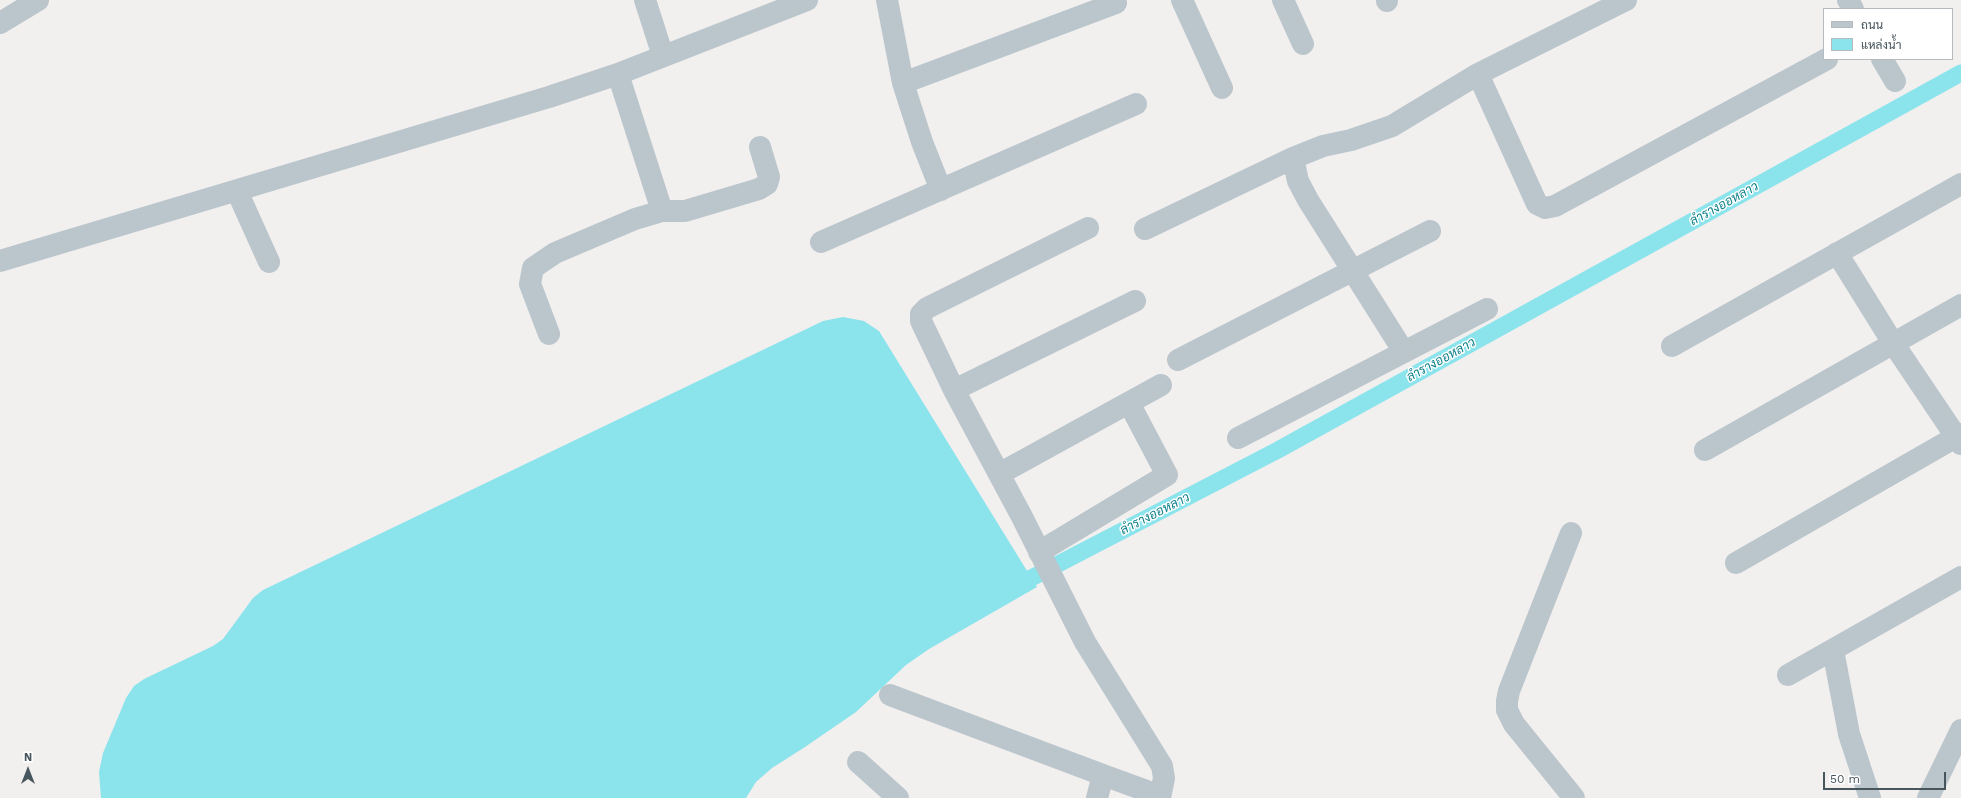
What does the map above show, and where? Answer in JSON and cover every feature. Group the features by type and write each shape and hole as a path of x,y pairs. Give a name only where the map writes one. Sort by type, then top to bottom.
{"street":[{"path":"0,23 38,0"},
{"path":"646,0 663,56"},
{"path":"0,261 549,97 618,74 807,0"},
{"path":"887,0 903,83 922,142 941,190"},
{"path":"1182,0 1222,88"},
{"path":"1283,0 1304,44"},
{"path":"1145,229 1293,158 1323,146 1351,140 1392,126 1478,74 1626,0"},
{"path":"903,83 1126,1"},
{"path":"1478,74 1537,204 1545,208 1555,206 1825,60"},
{"path":"1883,60 1895,81"},
{"path":"618,74 662,211"},
{"path":"821,242 1136,104"},
{"path":"549,334 530,284 532,268 555,253 635,219 662,211 685,211 759,189 766,184 769,177 760,147"},
{"path":"1293,158 1298,181 1301,187 1404,352"},
{"path":"1672,346 1961,184"},
{"path":"237,190 269,262"},
{"path":"890,695 1153,795 1164,778 1162,766 1085,642 954,390 921,321 921,314 927,308 1088,228"},
{"path":"1178,360 1354,271 1430,230"},
{"path":"1736,563 1960,439 1893,344 1837,253"},
{"path":"954,390 1135,301"},
{"path":"1704,450 1961,305"},
{"path":"1238,438 1487,309"},
{"path":"999,474 1161,385"},
{"path":"1039,552 1166,475 1129,403"},
{"path":"1571,533 1509,690 1507,701 1508,710 1514,724 1574,798"},
{"path":"1788,675 1961,577"},
{"path":"1833,650 1850,734 1870,798"},
{"path":"1928,798 1961,730"},
{"path":"858,762 898,798"},
{"path":"1097,798 1103,775"}],"water":[{"path":"843,317 864,321 879,331 1037,587 929,649 906,665 856,712 772,768 756,782 746,798 101,798 99,772 103,753 126,698 134,686 144,679 213,646 223,639 253,598 263,590 823,321"}],"waterway":[{"name":"ลำรางออหลาว","path":"1010,589 1278,450 1961,73"}]}
